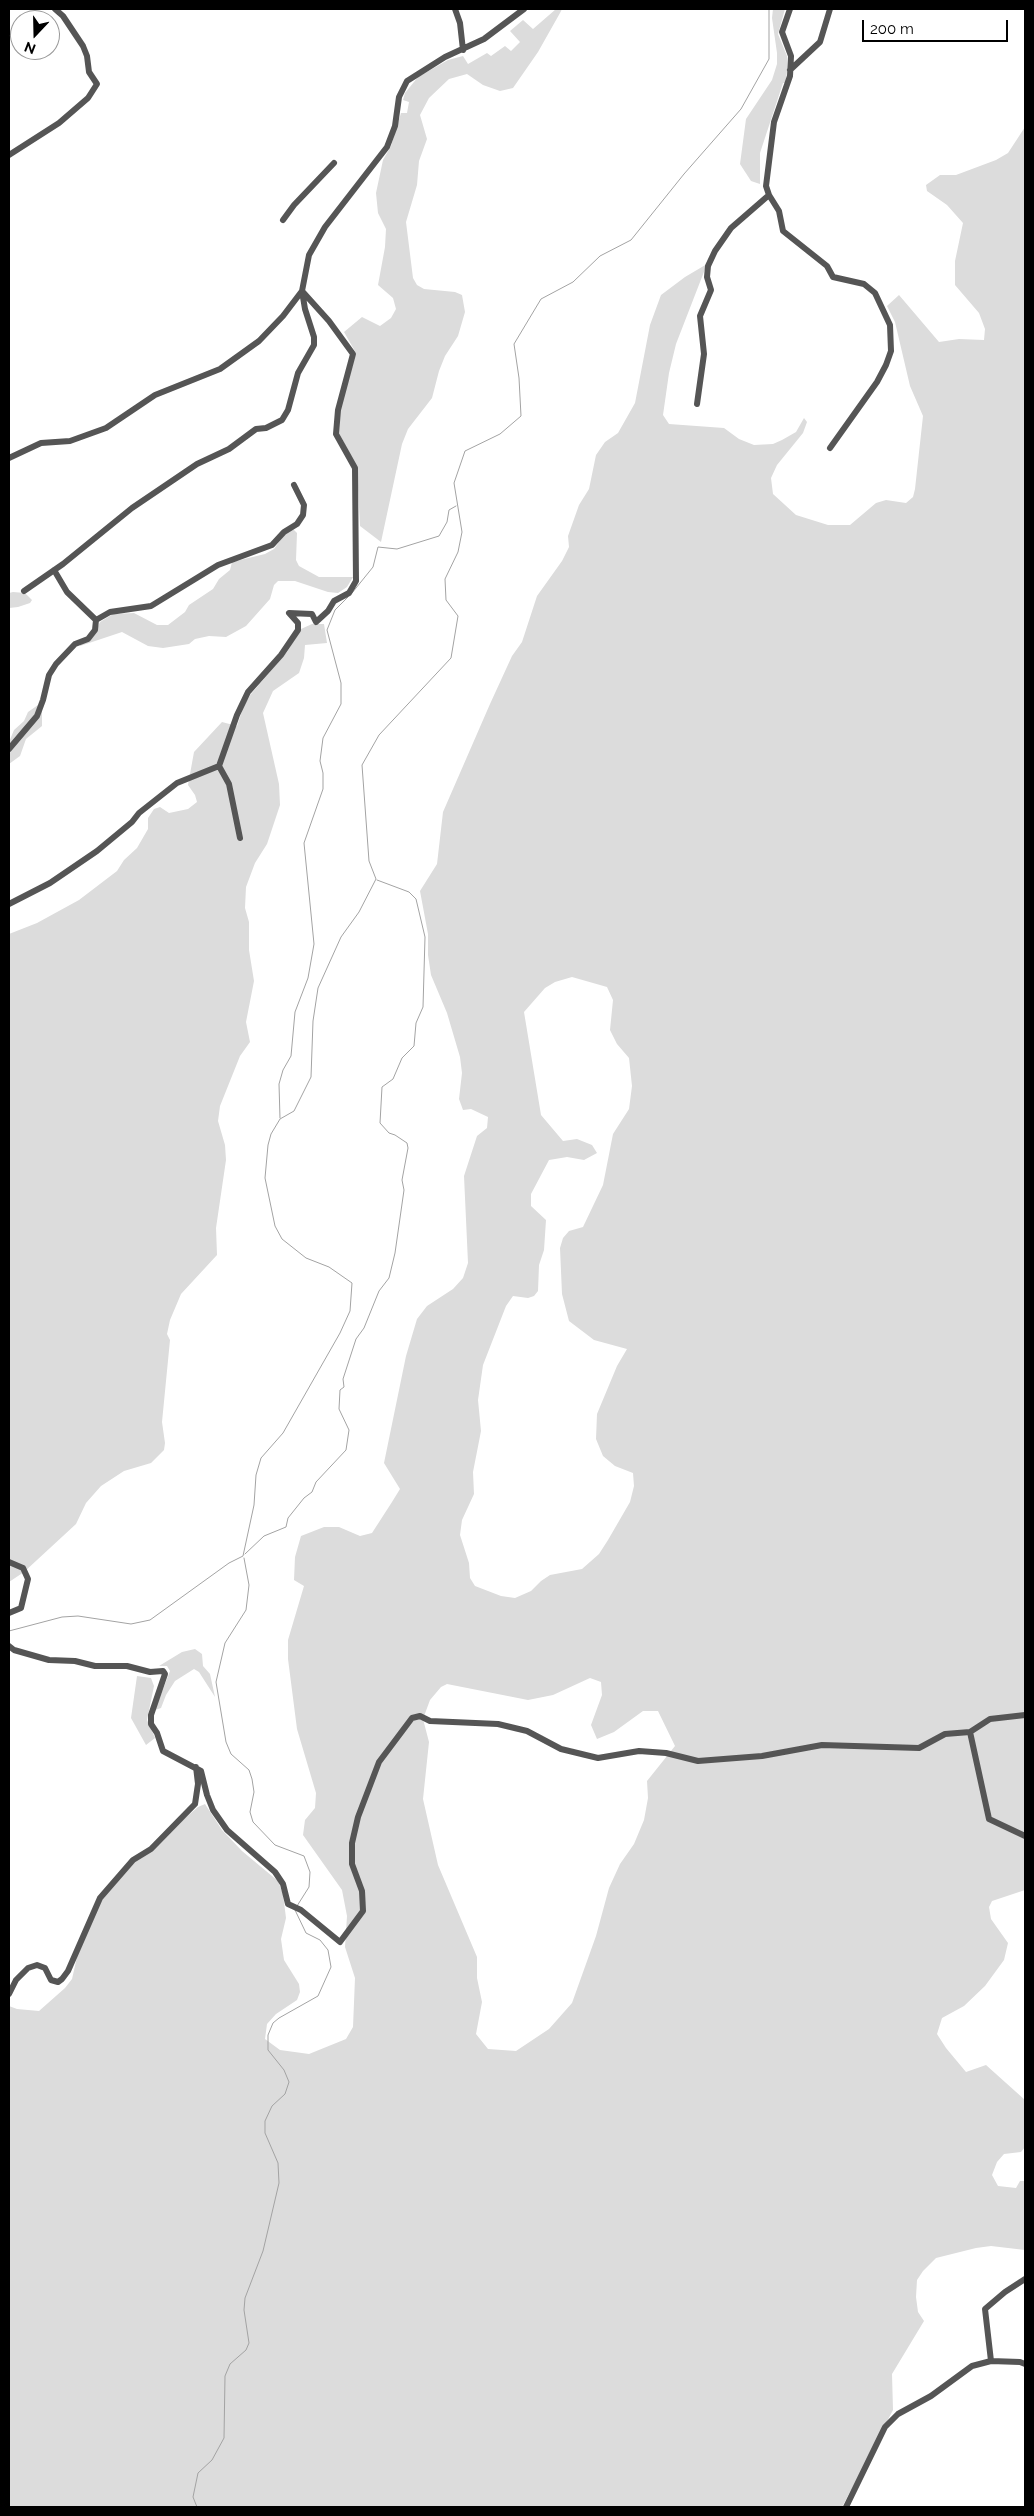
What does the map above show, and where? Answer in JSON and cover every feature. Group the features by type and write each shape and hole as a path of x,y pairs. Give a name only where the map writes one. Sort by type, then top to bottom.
{"street":[{"path":"9,155 59,123 88,98 97,84 89,72 83,46 63,16 55,9"},
{"path":"455,9 460,23 463,50"},
{"path":"24,591 54,570 132,508 197,464 229,449 256,429 266,428 282,420 288,410 298,373 314,344 314,336 305,309 302,291 309,254 325,227 387,146 394,126 399,97 407,81 445,57 463,50 495,32 524,9"},
{"path":"790,9 782,32 791,56 790,70 774,122 766,186 779,211 783,231 827,266 833,277 864,284 875,293 890,325 891,352 878,382 830,448"},
{"path":"790,70 820,42 830,9"},
{"path":"283,220 294,205 334,163"},
{"path":"697,404 704,354 700,316 711,290 707,277 708,266 715,250 732,228 769,195"},
{"path":"9,458 41,443 70,440 106,428 155,395 220,369 259,341 283,316 302,291"},
{"path":"240,838 229,784 219,766 236,715 248,692 282,655 298,630 298,623 288,613 312,614 316,622 328,611 334,602 349,592 356,582 355,468 336,434 343,385 353,354 329,321 302,291"},
{"path":"96,620 110,612 151,606 218,565 272,545 284,532 297,524 304,515 304,505 294,485"},
{"path":"54,570 67,592 96,620"},
{"path":"9,749 36,716 43,700 49,675 56,664 75,644 88,639 95,630 96,620"},
{"path":"9,904 50,883 97,851 132,822 139,813 178,783 219,766"},
{"path":"9,1562 23,1568 28,1579 20,1608 9,1613"},
{"path":"9,1646 14,1650 49,1660 75,1661 95,1666 127,1666 150,1672 163,1671 166,1674 155,1700 151,1724 157,1733 163,1751 201,1771 213,1810 227,1830 275,1872 283,1884 288,1904 301,1910 340,1942 363,1911 362,1891 352,1864 352,1843 358,1817 379,1762 412,1718 420,1716 430,1721 498,1724 527,1731 561,1749 598,1758 639,1751 666,1753 698,1761 762,1756 822,1745 919,1748 945,1734 970,1732 990,1719 1025,1715"},
{"path":"970,1732 989,1820 1025,1836"},
{"path":"9,1994 16,1980 28,1968 37,1965 45,1968 51,1980 58,1982 62,1979 68,1971 100,1898 133,1860 151,1849 195,1804 198,1784 196,1767"},
{"path":"991,2362 984,2310 1004,2292 1025,2279"},
{"path":"846,2507 890,2421 931,2396 972,2366 991,2362 1020,2362 1025,2364"}],"shaded area":[{"path":"556,9 562,9 538,52 513,88 500,91 483,85 467,74 449,79 429,98 420,115 427,139 419,161 417,185 406,222 413,278 417,285 424,289 455,292 462,295 465,312 458,336 445,356 439,371 432,398 408,429 402,444 381,542 360,526 357,468 339,433 340,410 356,353 344,332 362,317 380,326 391,318 396,309 393,298 378,285 385,247 386,229 378,213 376,193 383,160 391,146 401,113 407,113 409,102 403,100 405,93 418,77 448,60 463,56 468,64 487,53 491,56 505,46 511,51 520,42 510,31 523,20 533,29"},
{"path":"773,9 785,9 778,34 787,56 787,71 786,83 783,83 760,153 760,184 751,181 740,164 746,119 772,80 777,64 772,18"},
{"path":"1025,127 1025,1890 992,1901 989,1907 991,1919 1008,1943 1004,1960 985,1986 964,2006 942,2018 937,2034 966,2072 986,2065 1025,2100 1025,2147 1021,2152 1004,2154 997,2162 992,2175 998,2186 1016,2188 1020,2181 1025,2181 1025,2250 991,2246 976,2248 936,2258 923,2271 917,2280 916,2297 918,2312 924,2321 892,2374 893,2410 842,2507 9,2507 9,2006 17,2009 39,2011 65,1988 72,1979 77,1957 101,1901 134,1862 198,1807 205,1804 222,1830 242,1851 278,1881 283,1894 286,1918 281,1939 284,1960 299,1984 300,1992 297,2000 276,2014 267,2024 265,2039 280,2050 309,2054 346,2039 353,2027 355,1978 345,1947 347,1916 342,1890 303,1835 305,1820 315,1808 316,1793 297,1729 288,1659 288,1640 304,1586 294,1580 295,1557 301,1536 324,1527 339,1527 360,1536 372,1533 400,1489 384,1463 406,1356 417,1319 427,1306 453,1289 463,1278 468,1263 464,1176 477,1136 487,1128 488,1117 471,1109 463,1110 459,1099 462,1073 460,1057 447,1013 431,975 428,955 428,934 420,891 437,864 443,812 512,656 522,642 537,596 562,561 569,547 568,536 579,505 589,489 596,455 605,442 618,433 635,403 650,325 661,295 685,277 707,264 676,344 669,373 663,415 669,424 724,428 739,439 754,445 773,444 782,440 796,432 804,418 807,422 803,433 777,465 771,478 773,494 796,515 828,525 850,525 876,503 886,500 906,503 913,497 915,489 923,416 910,386 895,322 887,306 899,295 939,342 959,339 984,340 985,329 979,313 955,285 955,261 963,223 947,205 927,191 926,185 940,175 956,175 996,160 1008,153","holes":["572,977 607,987 613,1000 610,1030 617,1044 629,1058 632,1086 629,1109 613,1134 603,1185 583,1227 569,1231 563,1238 560,1248 562,1294 569,1321 594,1340 627,1349 617,1366 597,1414 596,1439 603,1456 615,1466 633,1473 634,1486 630,1502 599,1554 582,1569 550,1575 531,1591 515,1598 501,1596 475,1586 470,1578 469,1563 460,1535 462,1520 474,1494 473,1472 481,1431 478,1400 483,1365 506,1306 513,1296 528,1298 534,1296 538,1291 539,1265 544,1250 546,1220 531,1206 531,1194 549,1160 567,1157 584,1160 597,1153 592,1145 577,1139 563,1141 541,1115 524,1012 545,988 555,982","590,1678 601,1682 602,1695 591,1725 597,1739 614,1732 643,1711 658,1711 675,1746 647,1781 648,1798 644,1820 634,1844 620,1864 609,1888 596,1936 572,2003 549,2029 516,2051 488,2049 476,2034 482,2002 477,1978 477,1957 438,1865 423,1799 429,1742 423,1719 430,1700 441,1687 447,1684 528,1700 553,1695"]},
{"path":"293,529 297,533 296,560 299,566 319,577 353,577 347,587 338,593 328,592 295,581 278,581 274,585 270,599 246,626 226,637 209,636 195,639 189,644 163,648 148,646 122,632 80,646 80,643 96,631 100,622 113,614 134,613 157,625 168,625 185,612 189,605 213,589 219,579 230,570 232,562 265,554 274,549 286,532"},
{"path":"9,593 25,593 32,600 30,603 9,608"},
{"path":"312,624 324,624 327,643 305,645 304,658 299,673 273,691 263,713 279,784 280,805 267,844 255,863 246,887 245,908 249,922 249,950 254,981 246,1022 250,1042 240,1056 220,1106 218,1121 225,1145 226,1160 216,1228 217,1255 181,1294 170,1320 167,1334 170,1340 162,1422 164,1450 151,1463 124,1471 101,1486 86,1503 76,1524 24,1572 9,1582 9,934 37,923 79,900 117,871 124,860 137,848 148,829 148,818 154,809 160,807 169,813 188,809 197,802 195,795 188,785 194,752 222,722 237,726 244,705 251,694 287,652 301,629"},
{"path":"38,705 42,710 42,726 26,739 20,756 9,764 9,742 14,730 24,721 28,712"},
{"path":"195,1649 202,1654 203,1666 210,1674 215,1697 199,1672 194,1669 175,1681 166,1695 161,1708 155,1710 170,1671 167,1666 159,1666 182,1652"},
{"path":"137,1676 151,1678 154,1686 147,1720 155,1738 146,1745 131,1718"}],"waterway":[{"path":"9,1631 62,1617 78,1616 131,1624 150,1620 229,1563 243,1556 254,1505 256,1475 261,1458 283,1433 340,1333 350,1311 352,1283 329,1267 306,1258 282,1239 275,1226 265,1178 268,1145 271,1134 280,1119 294,1111 311,1077 313,1021 318,988 341,937 359,912 376,879 369,861 362,765 379,735 451,658 458,616 446,600 445,579 458,552 462,532 454,483 465,451 500,434 521,416 519,378 514,344 541,299 573,282 600,256 631,240 684,174 741,109 769,59 769,9"},
{"path":"352,593 373,567 378,547 397,549 439,536 447,522 449,510 456,506"},
{"path":"280,1118 279,1084 283,1070 291,1056 295,1012 308,978 314,944 304,843 323,789 323,773 320,761 323,738 341,704 341,683 327,630 335,610 348,597"},
{"path":"245,1554 264,1536 286,1527 288,1518 304,1498 312,1492 316,1482 346,1450 349,1430 339,1409 340,1390 344,1387 343,1379 356,1339 364,1328 379,1291 389,1278 395,1253 404,1190 402,1180 408,1148 407,1143 389,1133 380,1123 382,1087 393,1079 402,1058 414,1046 416,1023 423,1007 425,937 416,899 409,892 377,880"},
{"path":"244,1558 249,1585 246,1610 225,1643 216,1682 226,1742 231,1754 249,1770 252,1779 254,1792 250,1812 253,1822 275,1845 304,1856 310,1872 309,1887 297,1906"},
{"path":"197,2507 193,2497 198,2473 212,2460 224,2438 225,2376 230,2364 246,2350 249,2343 244,2310 245,2298 263,2251 279,2183 278,2163 265,2133 265,2121 272,2106 285,2094 289,2082 284,2070 268,2050 268,2035 273,2023 279,2018 318,1996 331,1967 328,1950 320,1940 306,1933 295,1910"}]}
